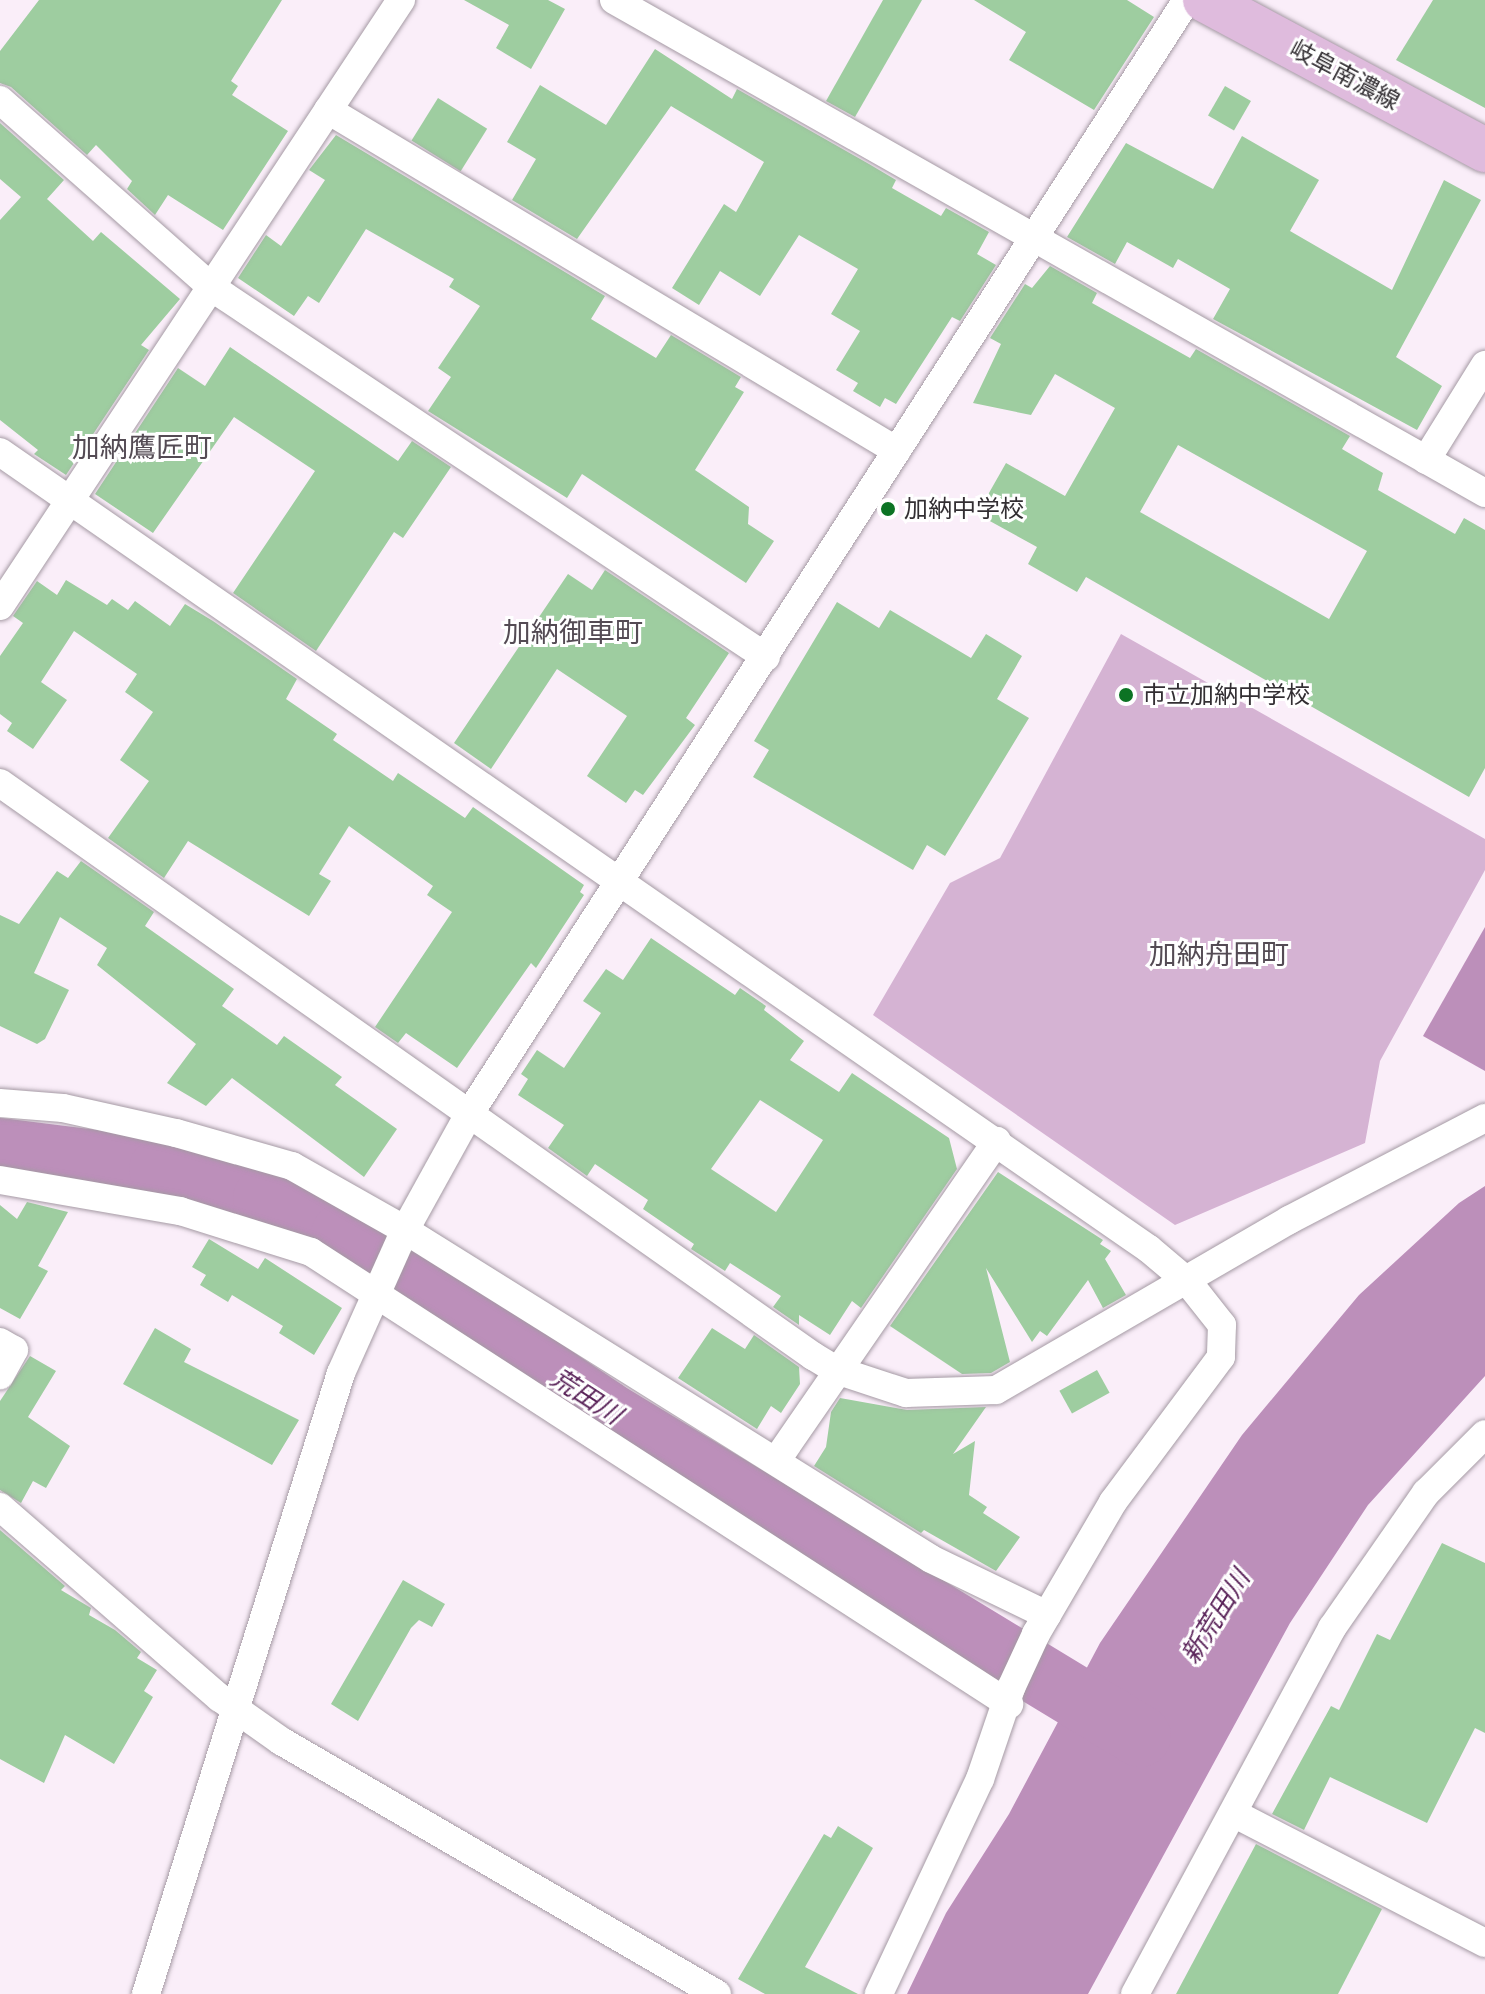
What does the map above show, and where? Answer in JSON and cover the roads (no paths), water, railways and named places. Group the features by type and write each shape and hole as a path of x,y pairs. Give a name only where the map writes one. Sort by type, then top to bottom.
{"main road":[{"name":"岐阜南濃線","path":"1205,0 1485,150"}],"street":[{"path":"0,606 401,0"},
{"path":"614,0 1485,493"},
{"path":"146,1994 341,1373 376,1288 402,1236 468,1116 1187,0"},
{"path":"0,100 211,287 766,657"},
{"path":"328,110 897,451"},
{"path":"1426,460 1485,365"},
{"path":"0,452 68,504 997,1141 1188,1282 1222,1325 1221,1357 1113,1502 1047,1615 1011,1688 1009,1704 980,1779 879,1994"},
{"path":"0,783 468,1116 836,1370 906,1393 996,1390 1188,1282 1289,1220 1485,1118"},
{"path":"0,1103 63,1108 134,1123 292,1166 944,1566 1047,1615"},
{"path":"776,1461 997,1141"},
{"path":"0,1180 96,1193 265,1234 311,1252 376,1288 1009,1704"},
{"path":"0,1342 14,1350 0,1375"},
{"path":"1135,1994 1235,1814 1332,1628 1426,1493 1485,1434"},
{"path":"0,1507 236,1708 281,1741 717,1994"},
{"path":"1235,1814 1485,1943"}],"water":[{"path":"1485,927 1485,1071 1423,1036"},
{"name":"新荒田川","path":"1485,1186 1485,1376 1368,1505 1290,1623 1088,1994 907,1994 946,1913 1009,1814 1100,1643 1242,1435 1359,1295 1459,1203"}],"waterway":[{"name":"荒田川","path":"0,1149 160,1169 264,1198 342,1234 605,1411 1140,1736"}],"place":[{"name":"加納中学校","path":"888,509"},
{"name":"市立加納中学校","path":"1126,695"}],"district":[{"name":"加納鷹匠町","path":"142,448"},
{"name":"加納御車町","path":"573,633"},
{"name":"加納舟田町","path":"1219,955"}]}
